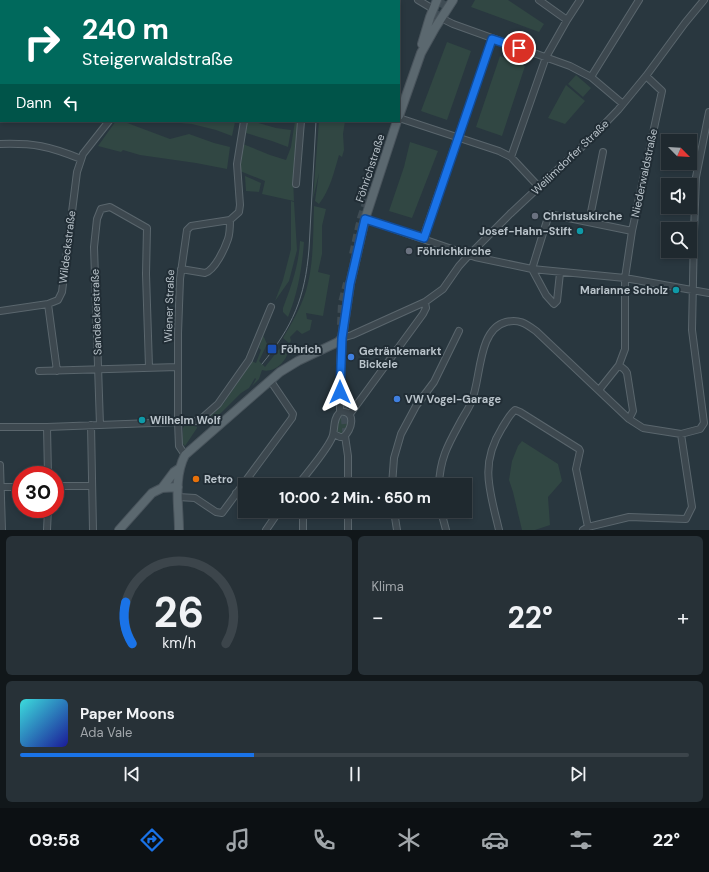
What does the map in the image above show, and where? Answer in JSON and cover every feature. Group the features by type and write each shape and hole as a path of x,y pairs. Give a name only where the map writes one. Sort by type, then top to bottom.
{"main road":[{"path":"400,109 402,94 435,18 438,0"},
{"path":"435,18 453,2"},
{"name":"Föhrichstraße","path":"342,338 350,284 365,219 397,122"},
{"path":"179,530 178,486 180,468 185,456 270,380 293,364 338,342 342,338"},
{"path":"119,530 152,493 167,484 174,472 180,468"},
{"path":"162,488 178,486"}],"street":[{"path":"418,0 435,18 570,66 591,77 623,104"},
{"path":"539,0 567,20"},
{"path":"512,157 546,58 580,0"},
{"path":"591,77 639,0"},
{"name":"Weilimdorfer Straße","path":"342,338 352,335 425,302 443,289 459,266 469,255 588,140 623,104 704,0"},
{"path":"424,238 492,39"},
{"name":"Niederwaldstraße","path":"620,364 625,349 625,278 632,230 662,90 646,76"},
{"path":"438,478 439,470 446,449 472,400 485,346 491,330 501,324 515,320 527,324 536,331 629,419 643,428 681,434 700,429 704,423 692,330 694,232 696,177 709,112"},
{"path":"400,117 457,138 499,151 512,157 539,187"},
{"name":"Wildeckstraße","path":"48,304 58,300 62,292 77,172 81,159 92,142 108,122"},
{"path":"181,270 205,273 209,272 219,258 228,238 230,220 237,215 240,209 237,164 244,122"},
{"path":"296,184 301,122"},
{"path":"0,144 20,143 46,146 81,159"},
{"path":"588,222 603,152"},
{"name":"Sandäckerstraße","path":"100,425 94,248 101,209 110,207 147,228 146,274 149,367"},
{"path":"560,273 557,301 554,304 546,294 532,269 549,214 632,230"},
{"path":"365,219 424,238 469,255 532,269 560,273 625,278 709,293"},
{"name":"Wiener Straße","path":"185,456 179,446 178,367 181,270 188,227 230,220"},
{"path":"303,478 328,445 334,434 340,438 345,436 349,430 351,422 350,414 423,314 426,308 425,302"},
{"path":"0,311 48,304 57,371"},
{"path":"0,427 47,427 178,422 196,421 201,419 218,404 249,360 272,307"},
{"path":"393,478 394,458 401,434 416,406 434,382 459,331"},
{"name":"Föhrichstraße","path":"334,434 334,425 337,415 340,412 340,366 342,338"},
{"path":"599,390 620,364 625,370 632,404 632,413 629,419"},
{"path":"39,371 178,367"},
{"path":"178,497 195,498 216,512 222,513 292,418 293,414 270,380"},
{"path":"499,530 488,478 488,461 499,433 515,410 579,449 580,451 576,469 585,529 629,516 686,519 692,507 681,434"},
{"path":"340,412 350,414"},
{"path":"91,425 93,530"},
{"path":"47,427 48,466"},
{"path":"345,436 348,456 348,478"},
{"path":"0,465 2,530"},
{"path":"64,486 92,486"},
{"path":"1,487 12,487"},
{"path":"48,518 48,530"},
{"path":"266,530 274,518"},
{"path":"303,518 303,530"},
{"path":"348,518 348,530"},
{"path":"395,518 398,530"},
{"path":"443,518 446,530"}],"green space":[{"path":"475,0 508,0 544,24 539,32 471,7"},
{"path":"447,42 471,51 447,120 421,111"},
{"path":"500,56 525,66 502,136 476,127"},
{"path":"576,75 591,88 583,97 568,84"},
{"path":"566,85 585,101 565,124 548,118"},
{"path":"115,122 125,122 170,139 189,134 230,147 227,169 140,155 123,150 121,152 98,146"},
{"path":"169,122 235,122 232,136 192,124"},
{"path":"247,122 255,122 276,128 291,130 288,147 246,133"},
{"path":"295,122 299,122 293,179 294,201 262,194 265,181 240,171 243,144 286,160 291,147"},
{"path":"319,122 345,122 343,134 344,150 342,157 339,155 329,187 319,204 315,201 319,173 313,199"},
{"path":"410,142 438,151 412,218 389,211 404,167"},
{"path":"245,176 261,183 259,192 246,191"},
{"path":"291,201 294,202 297,250 289,281 275,301 283,280 291,249"},
{"path":"314,206 326,209 322,226 322,254 318,272 330,275 323,316 306,313 307,319 312,320 310,330 302,334 297,330 290,337 291,341 289,343 283,338 299,309 309,281 313,248"},
{"path":"300,241 304,242 301,271 297,290 288,317 283,312 283,308 292,284"},
{"path":"263,335 267,344 259,361 265,367 280,348 284,350 287,355 283,362 273,369 266,371 262,370 259,379 252,386 256,379 255,378 249,388 241,393 221,413 206,423 201,424 201,422 214,413 223,404 251,361 256,363 261,350 259,348"},
{"path":"344,414 347,414 350,421 345,434 338,434 336,429 337,423"},
{"path":"188,424 197,428 185,446 182,443 183,428"},
{"path":"522,441 558,464 562,481 548,497 550,525 535,530 522,530 509,480 512,461 518,446"}],"tunnel":[{"path":"430,29 446,0"},
{"path":"353,254 361,218 371,188"},
{"path":"341,325 342,303 347,283"},
{"path":"342,392 347,438"}],"tram line":[{"path":"262,364 282,337 296,311 301,297 309,249 316,122"}],"place":[{"name":"Christuskirche","path":"535,216"},
{"name":"Josef-Hahn-Stift","path":"580,231"},
{"name":"Föhrichkirche","path":"409,251"},
{"name":"Marianne Scholz","path":"676,290"},
{"name":"Föhrich","path":"272,349"},
{"name":"Getränkemarkt Bickele","path":"351,357"},
{"name":"VW Vogel-Garage","path":"397,399"},
{"name":"Wilhelm Wolf","path":"142,420"},
{"name":"Retro","path":"196,479"}],"route":[{"path":"340,392 340,356 342,338 350,284 365,219 424,238 492,39 519,48"}]}
